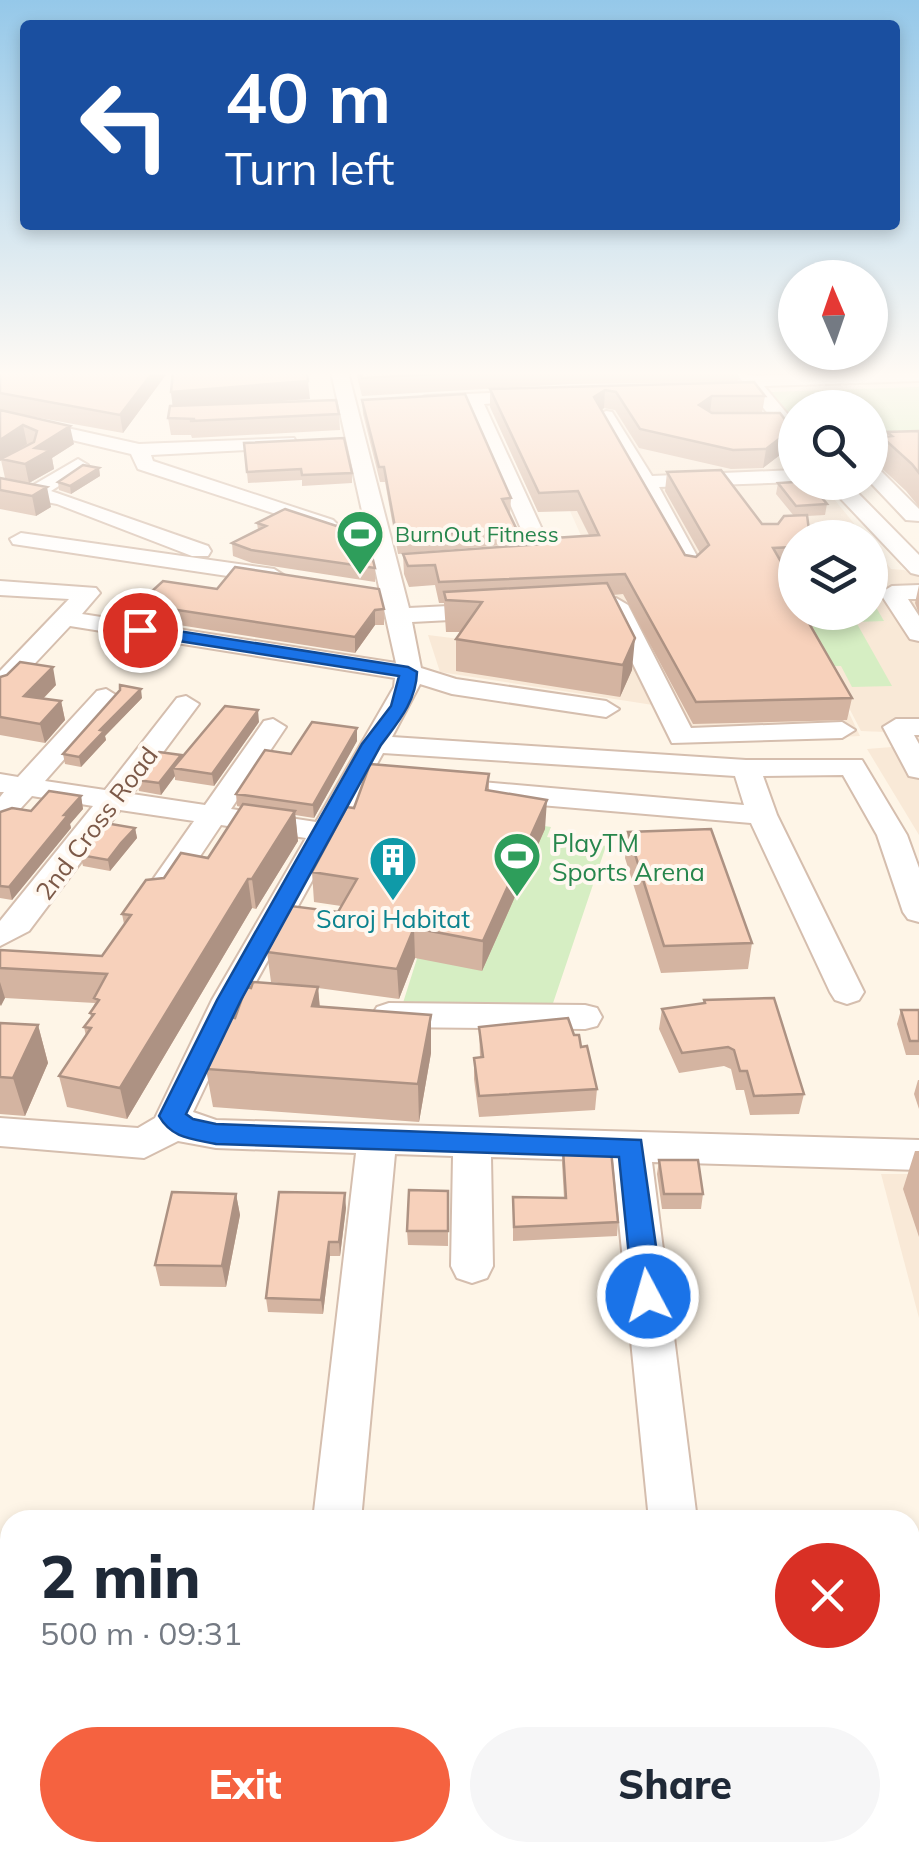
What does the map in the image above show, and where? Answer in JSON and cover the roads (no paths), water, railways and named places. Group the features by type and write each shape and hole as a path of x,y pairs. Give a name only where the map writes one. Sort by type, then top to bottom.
{"street":[{"path":"143,459 145,465 360,535 395,564 388,601 409,658 407,687 400,706 372,744 229,1000 172,1116 184,1128 216,1134 919,1154"},
{"path":"214,459 214,488"},
{"path":"350,459 360,535"},
{"path":"483,558 542,553 500,459"},
{"path":"632,459 692,567"},
{"path":"35,492 78,465"},
{"path":"646,482 778,476"},
{"path":"726,478 746,506"},
{"path":"0,487 62,499 260,574"},
{"path":"888,491 918,520"},
{"path":"852,500 870,520"},
{"path":"888,528 918,520"},
{"path":"21,538 298,580"},
{"path":"888,539 918,567"},
{"path":"0,686 88,593 3,590"},
{"path":"913,636 892,593 919,592"},
{"path":"388,601 518,609"},
{"path":"597,605 615,603 682,737 842,730"},
{"path":"64,618 408,672 452,686 606,709"},
{"path":"0,814 12,785 106,696"},
{"name":"2nd Cross Road","path":"0,936 18,924 186,704"},
{"path":"155,899 273,727"},
{"path":"919,727 896,727 919,770"},
{"path":"372,744 746,768 852,766 892,835 919,912"},
{"path":"746,768 762,816 847,992"},
{"path":"355,780 394,783"},
{"path":"12,785 323,832"},
{"path":"432,786 762,816"},
{"path":"229,1000 267,1004"},
{"path":"363,1013 584,1018"},
{"path":"0,1132 144,1142 179,1122"},
{"path":"338,1510 378,1139"},
{"path":"472,1142 472,1266"},
{"path":"631,1147 672,1510"}],"place":[{"name":"BurnOut Fitness","path":"360,576"},
{"name":"PlayTM Sports Arena","path":"517,898"},
{"name":"Saroj Habitat","path":"393,902"}]}
